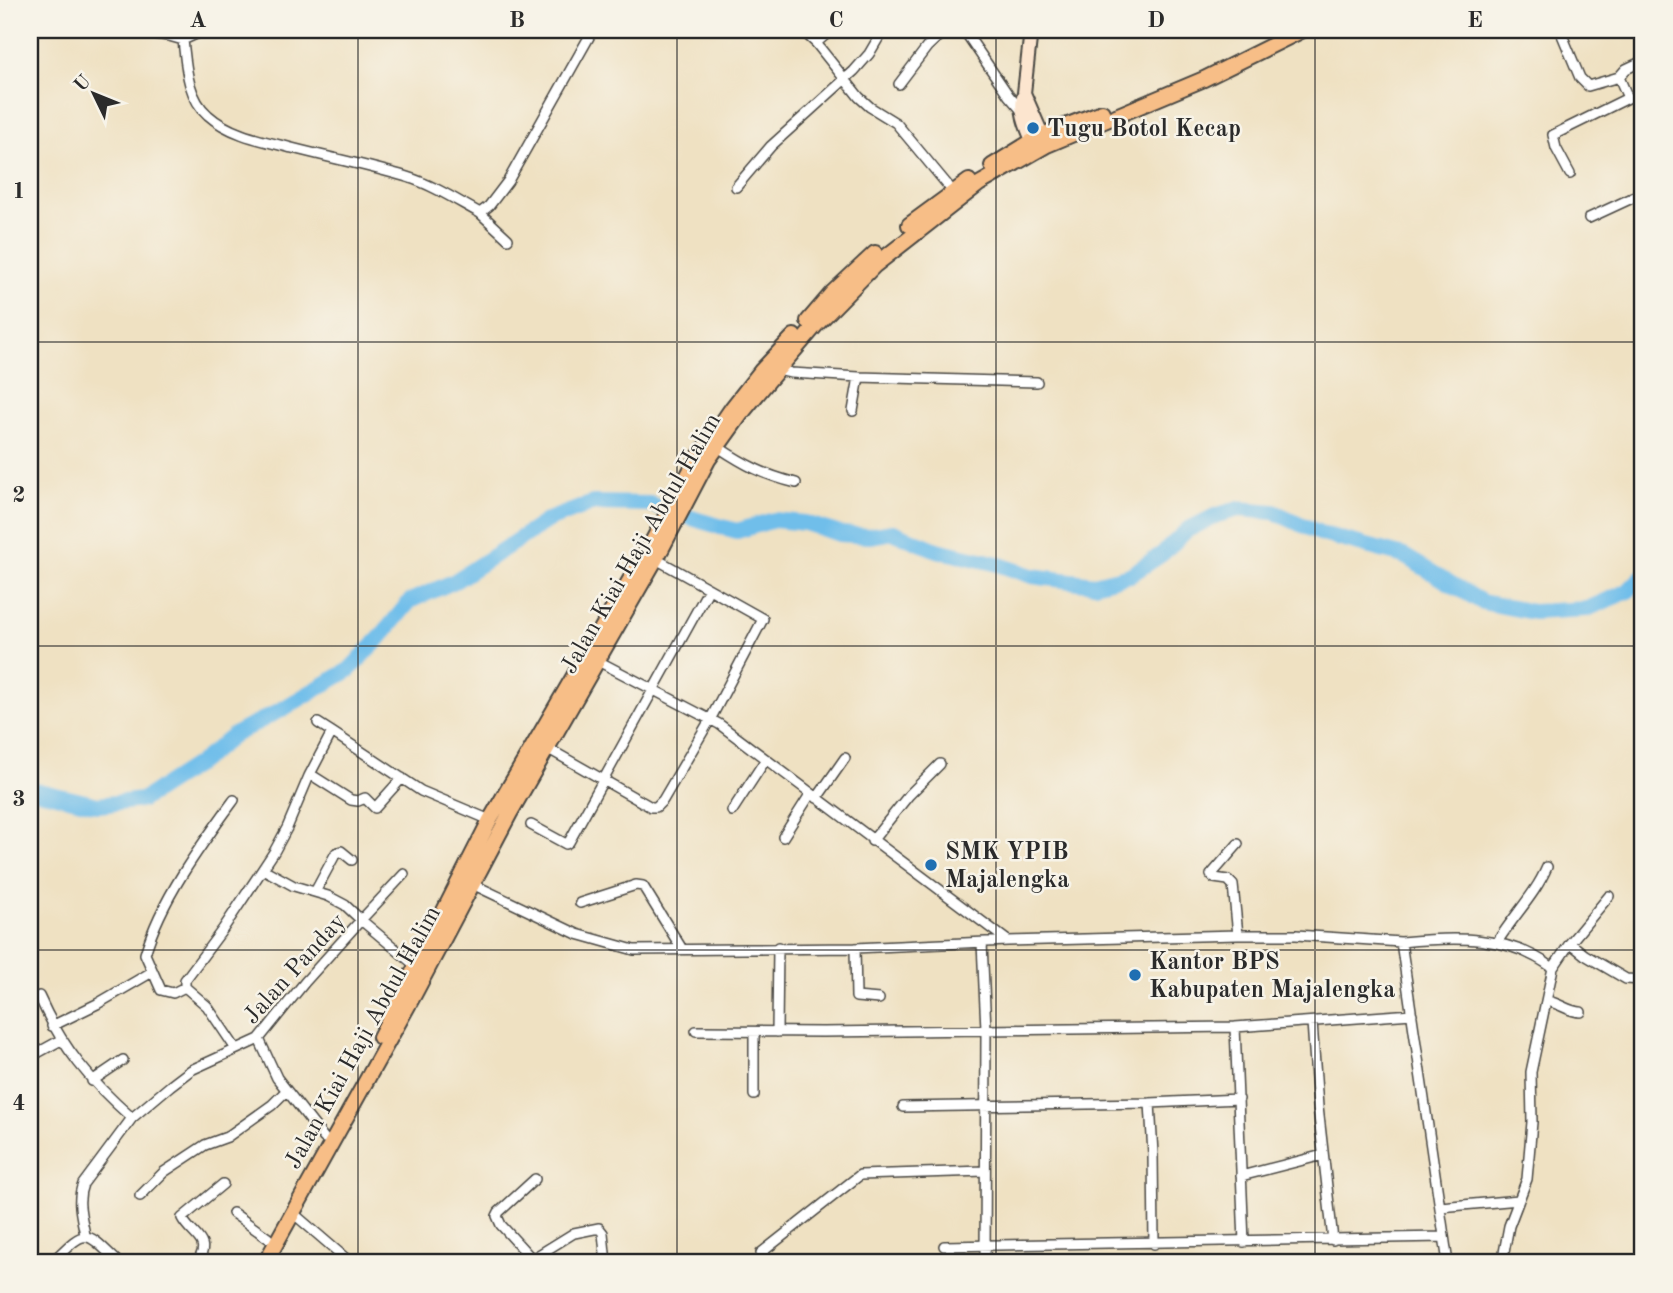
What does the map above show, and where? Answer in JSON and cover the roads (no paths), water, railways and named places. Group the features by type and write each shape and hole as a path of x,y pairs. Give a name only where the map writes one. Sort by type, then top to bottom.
{"main road":[{"path":"1031,30 1024,93 1030,102 1028,112 1039,143"},
{"name":"Jalan Kiai Haji Abdul Halim","path":"254,1263 366,1063 416,966 598,661 688,486 732,408 761,372 832,293 876,252 956,195 979,184 1039,143 1204,79 1284,32 1303,30"},
{"name":"Jalan Kiai Haji Abdul Halim","path":"688,486 741,414 817,324 874,266 956,195"},
{"name":"Jalan Kiai Haji Abdul Halim","path":"265,1263 415,993 466,881 490,820 657,550"}],"street":[{"path":"125,30 183,40 205,30"},
{"path":"482,215 508,181 593,30"},
{"path":"802,30 870,107 896,123 956,195"},
{"path":"816,43 831,30"},
{"path":"736,187 771,146 854,71 884,30"},
{"path":"899,84 927,47 944,30"},
{"path":"964,30 999,82 1028,112"},
{"path":"1560,30 1584,84 1593,86 1619,77 1626,69 1643,61"},
{"path":"183,40 191,87 207,115 222,125 272,143 408,177 445,193 482,215 508,239"},
{"path":"1570,174 1556,148 1553,135 1628,98 1619,77"},
{"path":"1589,218 1643,193"},
{"path":"778,370 859,377 1037,382"},
{"path":"853,411 859,377"},
{"path":"718,447 760,472 796,483"},
{"path":"547,748 652,807 659,805 711,718 764,620 709,589 657,550"},
{"path":"531,825 566,844 709,589"},
{"path":"598,661 653,692 711,718 1008,941"},
{"path":"318,723 421,791 490,820"},
{"path":"185,988 185,981 191,971 263,869 287,828 332,732"},
{"path":"783,837 845,758"},
{"path":"732,811 766,760"},
{"path":"873,841 909,795 940,764"},
{"path":"310,774 354,802 365,798 375,808 402,778"},
{"path":"185,988 173,993 161,990 145,954 156,925 197,850 234,800"},
{"path":"1238,844 1210,875 1228,880 1233,885 1238,935"},
{"path":"315,892 337,851 352,860"},
{"path":"1498,942 1506,928 1531,899 1547,867"},
{"path":"263,869 285,882 328,896 345,905 362,920 404,874"},
{"path":"466,881 558,926 604,943 634,950 855,948 1008,941 1296,935 1401,942 1436,939 1498,942 1530,953 1553,968"},
{"path":"579,903 636,885 643,886 682,949"},
{"path":"1503,1263 1509,1226 1527,1179 1532,1122 1533,1055 1553,968 1609,896"},
{"name":"Jalan Panday","path":"85,1236 79,1194 83,1184 132,1118 191,1070 259,1039 305,982 362,920 416,966"},
{"path":"1401,942 1448,1263"},
{"path":"982,943 986,1029 985,1263"},
{"path":"1570,943 1626,979 1643,980"},
{"path":"777,1032 778,947"},
{"path":"855,948 856,997 879,999"},
{"path":"52,1026 152,972"},
{"path":"185,988 207,1006 236,1049"},
{"path":"39,996 52,1026 92,1081 132,1118"},
{"path":"1547,1001 1557,1003 1569,1011 1581,1012"},
{"path":"696,1031 1235,1027 1412,1014"},
{"path":"1312,1022 1334,1240"},
{"path":"1235,1027 1244,1242"},
{"path":"754,1032 754,1095"},
{"path":"259,1039 269,1065 286,1091 324,1138"},
{"path":"30,1057 61,1040"},
{"path":"92,1081 123,1059"},
{"path":"140,1196 164,1172 199,1148 227,1137 272,1105 286,1091"},
{"path":"904,1107 1239,1099"},
{"path":"1150,1103 1154,1244"},
{"path":"1241,1176 1324,1155"},
{"path":"761,1253 860,1175 985,1171"},
{"path":"534,1179 497,1216 498,1221 528,1257 541,1259 574,1233 596,1227 603,1233 606,1263"},
{"path":"196,1263 202,1254 202,1244 197,1234 182,1218 223,1184"},
{"path":"1440,1207 1519,1200"},
{"path":"233,1213 268,1238"},
{"path":"293,1213 351,1263"},
{"path":"51,1263 78,1238 85,1236 93,1238 118,1263"},
{"path":"944,1246 1444,1237"}],"waterway":[{"path":"30,789 98,805 142,800 198,764 234,735 349,670 410,601 455,581 548,520 593,503 650,504 737,531 774,520 805,523 840,534 869,536 893,532 937,550 994,563 1032,576 1094,584 1130,575 1162,554 1187,530 1217,515 1239,509 1274,512 1322,534 1404,556 1482,602 1533,612 1587,609 1628,591 1643,576"}],"place":[{"name":"Tugu Botol Kecap","path":"1033,128"},
{"name":"SMK YPIB Majalengka","path":"931,865"},
{"name":"Kantor BPS Kabupaten Majalengka","path":"1135,975"}]}
